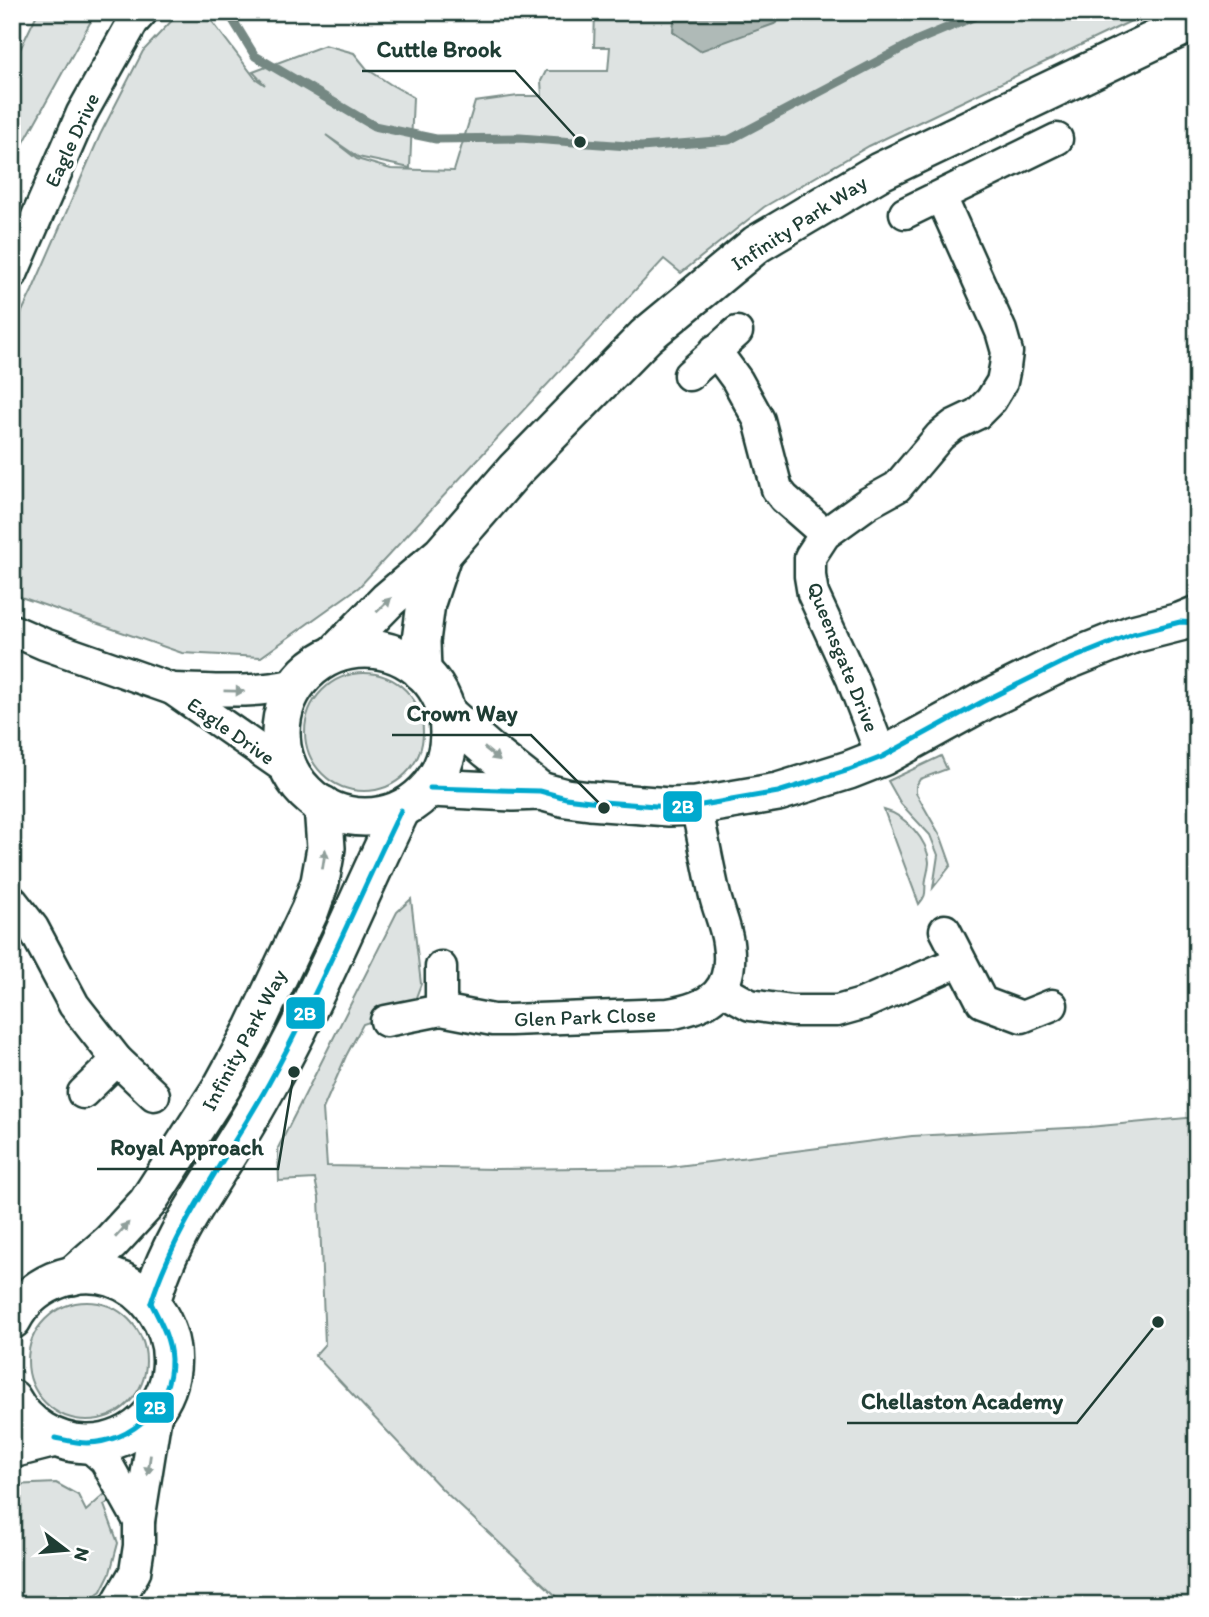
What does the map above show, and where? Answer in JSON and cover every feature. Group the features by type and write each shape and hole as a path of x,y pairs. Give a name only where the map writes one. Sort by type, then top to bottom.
{"street":[{"name":"Eagle Drive","path":"12,274 82,113 133,22 142,12"},
{"name":"Infinity Park Way","path":"336,653 388,600 442,554 514,470 608,373 687,300 757,244 879,172 1197,20"},
{"path":"905,213 1057,139"},
{"name":"Queensgate Drive","path":"882,757 852,678 813,594 810,557 825,534 897,487 940,436 954,425 977,414 991,400 1002,382 1007,352 941,197"},
{"path":"689,375 726,341 737,380 759,420 777,489 825,534"},
{"name":"Infinity Park Way","path":"422,672 421,641 426,603 442,554"},
{"path":"430,788 540,791 566,798 619,805 669,807 696,806 778,792 882,757 982,702 1061,663 1133,634 1191,620"},
{"name":"Eagle Drive","path":"12,630 172,689 291,772"},
{"path":"368,650 386,653 422,672 438,691 449,726 446,755 430,788 419,799 401,810 383,816 365,817 337,812 311,796 291,772 281,743 286,702 295,684 318,663 336,653 368,650"},
{"name":"Eagle Drive","path":"172,689 241,692 270,690 295,684"},
{"path":"446,713 540,791"},
{"name":"Infinity Park Way","path":"72,1276 111,1242 147,1203 223,1085 254,1028 310,910 320,881 326,848 323,805"},
{"path":"696,806 728,942 728,971 723,990 750,1005 792,1011 837,1011 862,1004 960,961"},
{"name":"Infinity Park Way","path":"151,1303 158,1276 170,1248 282,1060 401,810"},
{"path":"12,901 33,928 74,1005 117,1060 155,1095"},
{"path":"945,930 982,1002 1022,1017 1052,1005"},
{"path":"441,967 441,1010"},
{"name":"Glen Park Close","path":"386,1021 441,1010 493,1020 668,1014 701,1006 723,990"},
{"path":"83,1093 117,1060"},
{"path":"16,1306 45,1285 86,1274 115,1279 135,1289 151,1303 166,1327 172,1354 169,1382 157,1408 139,1521 135,1572 116,1605"},
{"path":"12,1399 26,1419 40,1430 71,1441 105,1460 139,1521"},
{"path":"12,1449 71,1441 104,1443 127,1434 157,1408"}],"shaded area":[{"path":"38,12 96,12 12,164 12,66"},
{"path":"180,12 205,12 255,78 265,85 253,72 325,45 354,53 367,69 413,97 410,168 358,157 326,135 357,159 391,169 454,171 475,102 518,96 542,96 541,81 546,71 608,71 610,47 594,47 595,12 675,12 673,32 774,24 790,12 1150,12 869,146 764,207 681,273 664,259 359,587 261,657 182,653 12,594 12,332 100,135 143,51"},
{"path":"675,12 790,12 774,24 700,51 673,32"},
{"path":"364,673 397,683 413,699 423,732 413,765 397,781 364,791 331,781 315,765 305,732 315,699 331,683"},
{"path":"941,756 947,769 920,779 916,786 916,793 941,837 951,865 933,888 938,855 930,835 901,804 888,781"},
{"path":"884,810 900,817 914,830 928,854 925,893 919,904"},
{"path":"411,899 421,984 412,1008 363,1024 346,1056 323,1109 327,1166 496,1169 670,1167 912,1136 1089,1127 1197,1117 1197,1605 567,1605 555,1595 443,1490 315,1355 325,1344 319,1198 315,1179 279,1181 278,1148 397,912"},
{"path":"87,1302 120,1312 136,1328 146,1361 136,1394 120,1410 87,1420 54,1410 38,1394 28,1361 38,1328 54,1312"},
{"path":"56,1483 78,1495 86,1511 106,1493 111,1501 104,1505 118,1543 110,1573 101,1591 82,1605 12,1605 12,1485"}],"waterway":[{"path":"228,12 255,56 374,126 436,139 520,138 641,147 729,140 918,40 985,12"}],"transit line":[{"name":"2B","path":"430,788 540,791 590,801 669,807 696,806 778,792 882,757 982,702 1061,663 1133,634 1180,622 1197,623"},
{"name":"2B","path":"151,1303 174,1245 269,1083 304,1016 401,810"},
{"name":"2B","path":"55,1438 83,1443 120,1436 147,1418 157,1406 170,1376 171,1359 167,1337 151,1303"}],"place":[{"name":"Cuttle Brook","path":"580,142"},
{"name":"Crown Way","path":"604,808"},
{"name":"Royal Approach","path":"294,1072"},
{"name":"Chellaston Academy","path":"1158,1322"}]}
